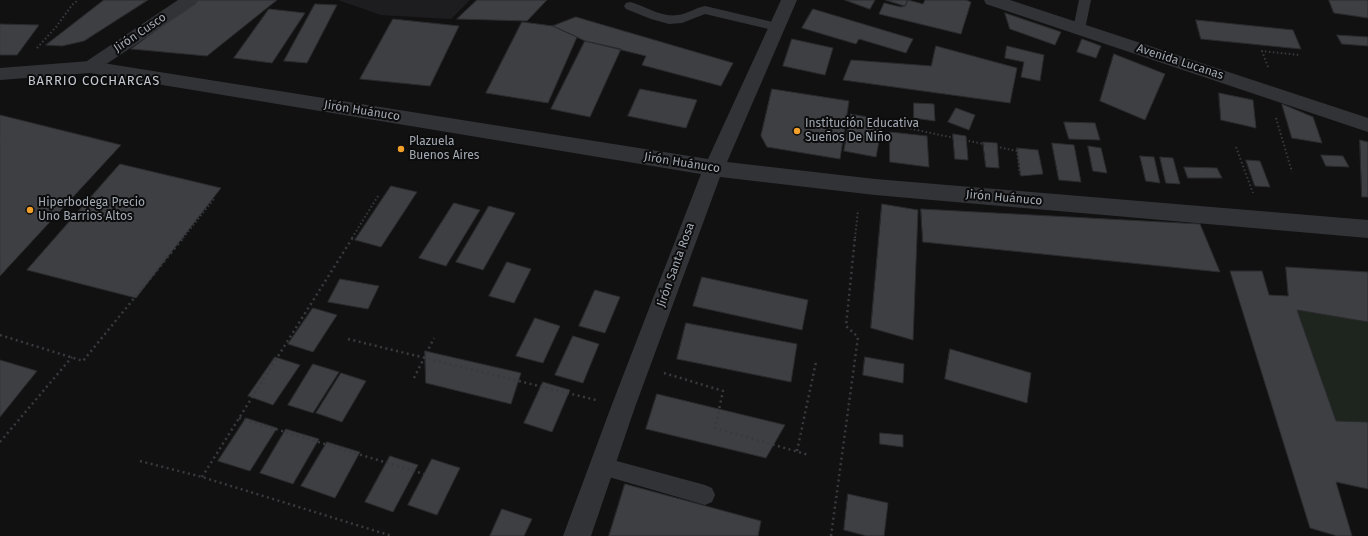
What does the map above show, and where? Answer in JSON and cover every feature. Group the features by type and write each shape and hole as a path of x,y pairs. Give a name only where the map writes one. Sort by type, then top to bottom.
{"street":[{"name":"Jirón Cusco","path":"90,67 190,0"},
{"name":"Jirón Santa Rosa","path":"577,536 684,243 714,168 789,0"},
{"name":"Avenida Lucanas","path":"992,0 1368,125"},
{"name":"Jirón Huánuco","path":"7,73 90,67 714,168 860,186 1368,229"}],"lane":[{"path":"1079,29 1085,0"},
{"path":"630,6 673,20 705,10 777,27"},
{"path":"602,466 705,495"}],"path":[{"path":"7,73 56,26 72,5 78,0"},
{"path":"1292,172 1274,94 1262,52 1300,55"},
{"path":"859,118 1017,151 1023,200"},
{"path":"1236,147 1262,220"},
{"path":"831,536 858,337 846,326 860,186"},
{"path":"202,477 378,196"},
{"path":"0,335 84,361 214,199"},
{"path":"414,378 434,338"},
{"path":"348,339 623,407"},
{"path":"0,442 72,357"},
{"path":"797,451 816,362"},
{"path":"639,365 723,391 715,428 809,455"},
{"path":"239,418 424,474"},
{"path":"140,461 202,477 392,536"}],"shaded area":[{"path":"338,0 470,0 451,19 381,15"},
{"path":"1297,310 1368,322 1368,422 1336,421"}],"building":[{"path":"104,0 148,0 84,41 62,46 46,45"},
{"path":"197,0 277,0 207,56 131,49"},
{"path":"477,0 547,0 527,21 457,19"},
{"path":"845,0 875,0 870,9"},
{"path":"886,0 908,0 905,6"},
{"path":"908,0 923,4 925,0 966,0 971,2 961,34 879,14 884,3 901,7 905,6"},
{"path":"1329,0 1368,0 1368,18 1334,13"},
{"path":"315,4 337,5 307,63 284,61"},
{"path":"269,9 305,13 272,63 234,58"},
{"path":"813,9 913,39 906,53 859,39 856,44 802,28"},
{"path":"1005,13 1061,32 1055,45 1010,29"},
{"path":"576,17 733,63 721,86 642,65 646,56 585,41 553,26"},
{"path":"393,19 459,26 430,86 360,79"},
{"path":"1196,20 1293,30 1301,49 1201,39"},
{"path":"522,22 553,26 577,37 548,103 486,93"},
{"path":"0,24 39,25 17,55 0,55"},
{"path":"1337,35 1368,37 1368,46 1342,44"},
{"path":"792,39 833,48 825,75 783,66"},
{"path":"1082,39 1101,46 1096,58 1077,52"},
{"path":"585,41 621,49 590,117 551,109"},
{"path":"936,46 1017,68 1010,103 843,80 851,60 931,66"},
{"path":"1007,46 1044,55 1040,81 1021,77 1024,62 1005,58"},
{"path":"1114,54 1165,74 1145,120 1100,101"},
{"path":"640,89 697,100 686,128 628,116"},
{"path":"772,89 849,101 840,159 767,147 761,136"},
{"path":"1219,93 1253,100 1256,128 1221,120"},
{"path":"914,103 934,104 935,121 914,118"},
{"path":"1282,104 1313,117 1322,143 1292,138"},
{"path":"956,108 975,115 969,130 948,122"},
{"path":"851,114 883,120 876,157 844,151"},
{"name":"Hiperbodega Precio Uno Barrios Altos","path":"0,115 121,145 0,276"},
{"path":"1064,122 1095,123 1100,140 1069,139"},
{"path":"890,132 927,136 929,167 890,162"},
{"path":"953,134 966,136 968,160 955,159"},
{"path":"1360,140 1368,142 1368,197 1362,197"},
{"path":"983,142 997,143 999,168 986,167"},
{"path":"1052,143 1074,145 1081,182 1059,180"},
{"path":"1088,146 1101,148 1107,173 1093,171"},
{"path":"1017,148 1038,150 1043,174 1021,176"},
{"path":"1321,155 1343,156 1349,167 1326,166"},
{"path":"1140,156 1154,157 1160,183 1146,181"},
{"path":"1160,157 1173,158 1180,184 1166,183"},
{"path":"1246,160 1260,161 1270,187 1255,186"},
{"path":"120,164 221,188 136,298 27,270"},
{"path":"1184,167 1217,168 1222,178 1188,178"},
{"path":"391,186 417,192 381,247 355,240"},
{"path":"454,203 480,210 446,266 419,258"},
{"path":"882,204 918,210 913,340 871,328"},
{"path":"489,206 515,213 483,270 456,262"},
{"path":"921,209 1200,224 1220,272 923,242"},
{"path":"507,262 531,269 514,303 489,296"},
{"path":"1286,267 1368,272 1368,322 1297,310 1336,421 1368,422 1368,489 1336,482 1352,536 1337,536 1310,528 1230,271 1262,271 1269,295 1288,296"},
{"path":"702,277 808,300 802,330 693,306"},
{"path":"340,279 379,286 368,309 328,302"},
{"path":"595,290 620,297 605,333 579,326"},
{"path":"313,308 337,315 313,352 288,344"},
{"path":"535,318 560,326 543,363 516,356"},
{"path":"686,323 797,344 791,382 677,359"},
{"path":"573,336 599,344 583,383 555,375"},
{"path":"950,349 1031,373 1027,403 945,379"},
{"path":"425,351 521,373 511,404 426,383"},
{"path":"275,357 300,365 273,405 248,396"},
{"path":"865,357 904,364 903,383 863,375"},
{"path":"0,360 37,371 0,417"},
{"path":"313,364 339,372 313,413 288,405"},
{"path":"341,373 366,381 342,422 316,413"},
{"path":"543,382 570,390 552,432 524,423"},
{"path":"657,394 785,425 766,458 646,429"},
{"path":"246,418 277,428 250,471 218,461"},
{"path":"286,429 319,439 293,484 260,473"},
{"path":"880,433 903,435 903,447 880,444"},
{"path":"327,442 360,452 335,498 301,486"},
{"path":"390,456 418,465 393,512 365,502"},
{"path":"432,459 460,468 437,515 408,505"},
{"path":"625,484 761,521 758,536 609,536"},
{"path":"848,494 888,503 884,536 867,536 844,530"},
{"path":"502,509 532,519 524,536 490,536"}],"place":[{"name":"Institución Educativa Sueños De Niño","path":"797,131"},
{"name":"Plazuela Buenos Aires","path":"401,149"},
{"name":"Hiperbodega Precio Uno Barrios Altos","path":"30,210"}],"district":[{"name":"BARRIO COCHARCAS","path":"94,81"}]}
